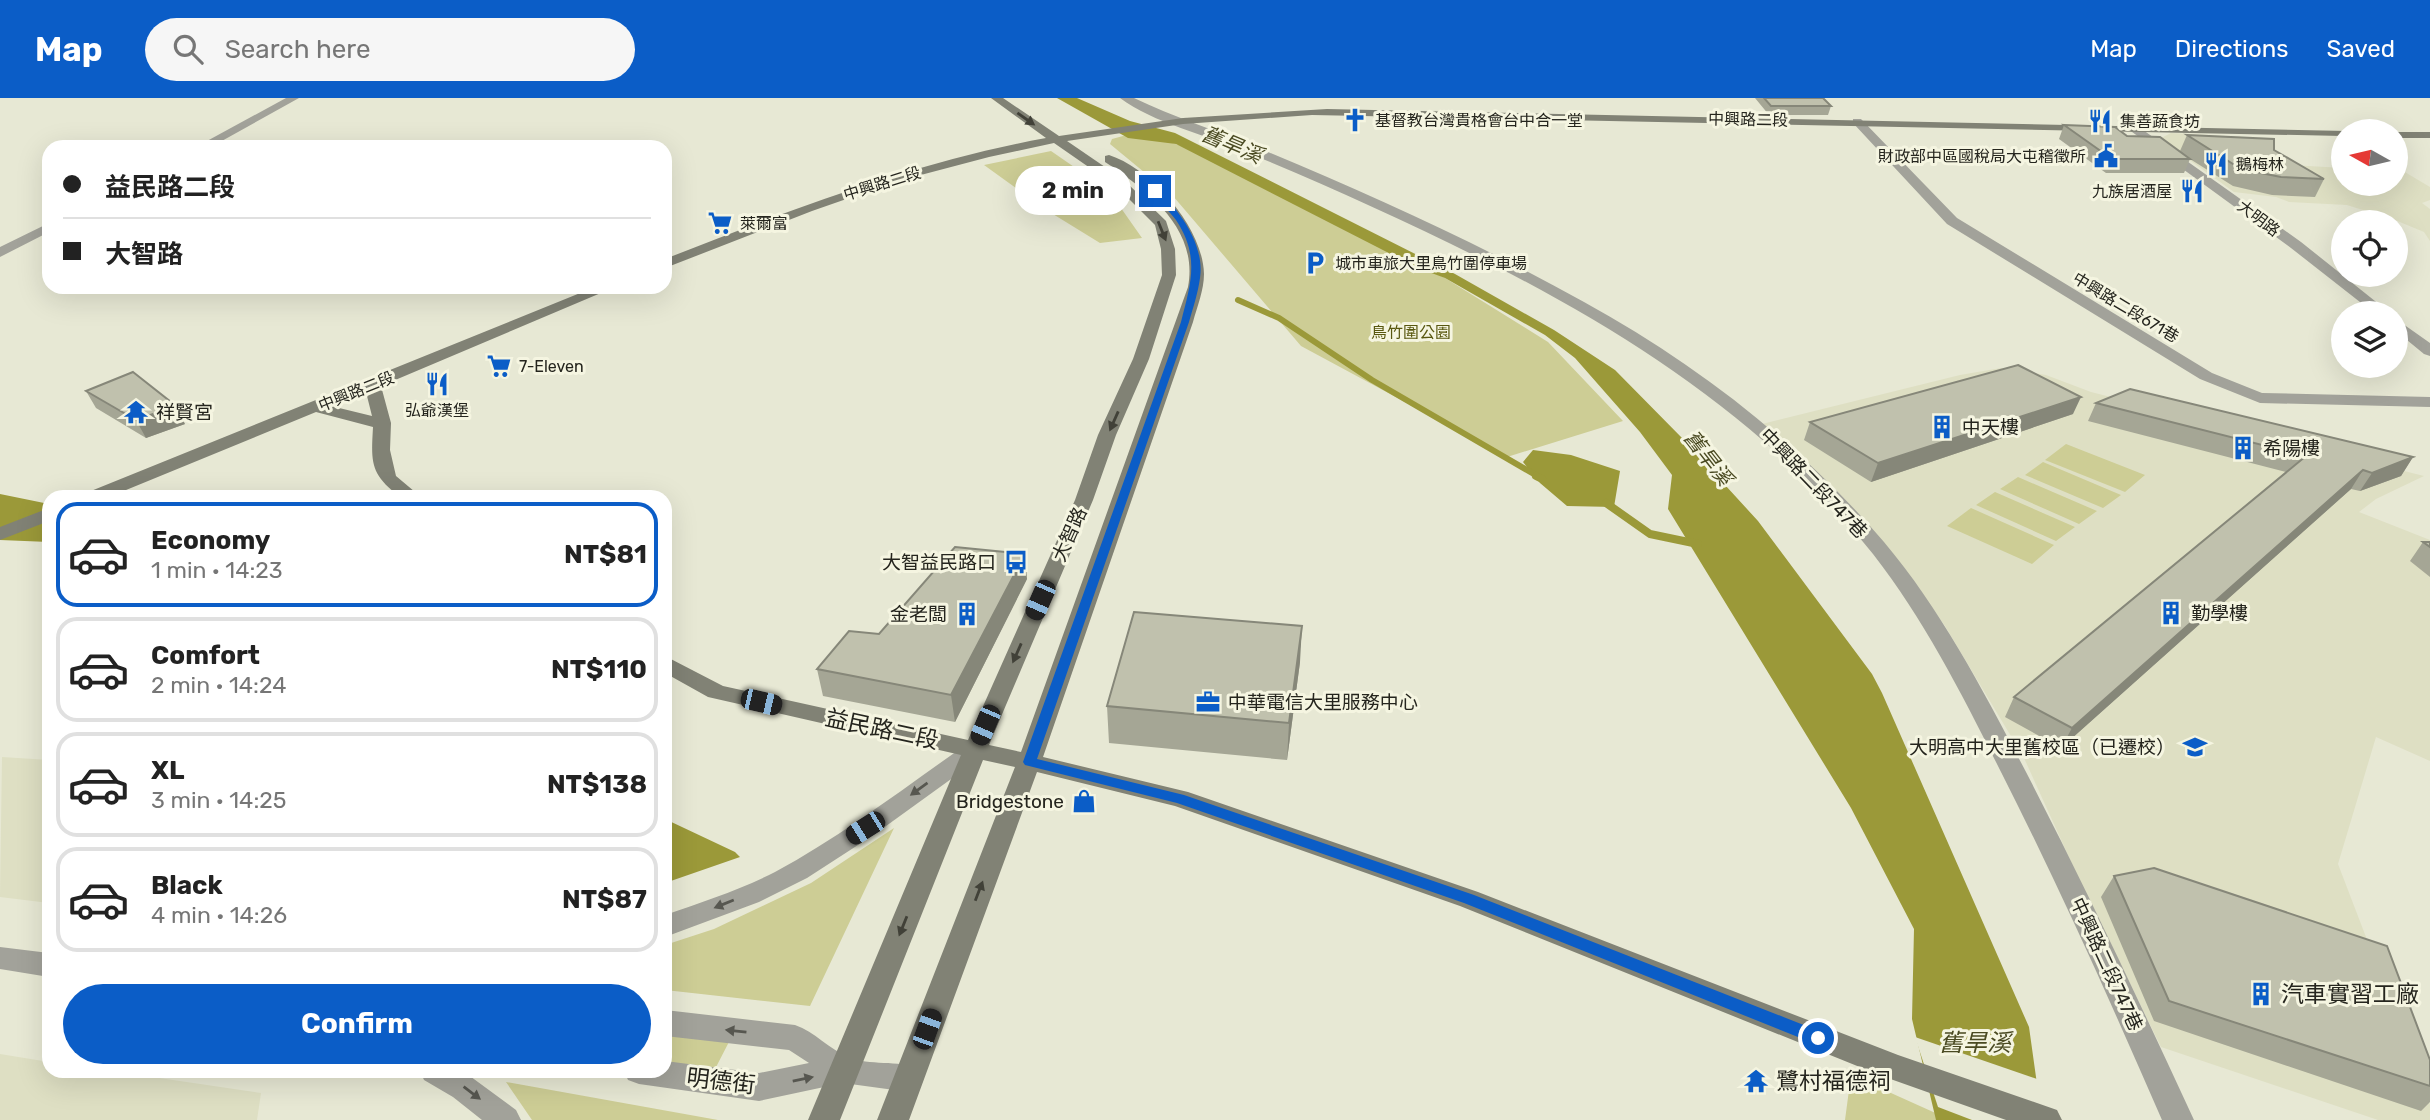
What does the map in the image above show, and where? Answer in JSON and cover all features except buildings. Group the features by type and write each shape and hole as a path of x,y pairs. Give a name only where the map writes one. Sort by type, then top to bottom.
{"street":[{"path":"215,140 294,98"},
{"name":"大智路","path":"893,1120 1029,762 1185,322 1197,275 1194,248 1167,202 1143,181 1064,139 996,98"},
{"name":"大智路","path":"824,1120 975,750 1084,500 1107,435 1141,359 1169,275 1168,249 1161,224 1120,183 1016,98"},
{"name":"中興路二段747巷","path":"1125,98 1177,122 1291,166 1489,258 1584,308 1663,358 1753,421 1842,504 1911,590 1947,649 2072,876 2178,1120"},
{"name":"中興路二段","path":"672,261 766,223 894,178 958,161 1107,132 1177,122 1282,113 1404,112 2331,133"},
{"name":"中興路二段671巷","path":"1857,121 1952,221 2206,376 2260,398 2430,402"},
{"name":"大明路","path":"2132,127 2296,245 2368,301"},
{"path":"2408,135 2430,135"},
{"path":"0,253 42,231"},
{"name":"中興路二段","path":"110,490 591,294"},
{"path":"2408,334 2430,351"},
{"path":"372,384 382,423 382,450 387,478 403,490"},
{"path":"317,407 382,423"},
{"path":"0,534 42,517"},
{"name":"益民路二段","path":"672,667 716,692 1179,798 1469,899 1893,1067 2046,1120"},
{"path":"672,923 767,887 797,871 865,828 975,750"},
{"path":"0,958 42,964"},
{"name":"明德街","path":"672,1024 795,1038 844,1070"},
{"name":"明德街","path":"672,1075 759,1087 844,1070 909,1079"},
{"path":"448,1078 464,1087 505,1120"}],"shaded area":[{"path":"2171,133 2244,137 2291,165 2331,167 2331,196 2408,196 2408,174 2430,187 2430,200 2422,203 2430,209 2430,241 2424,232 2408,225 2408,210 2363,210 2347,205 2289,202 2276,197 2234,192 2161,138"},
{"name":"大明高中大里舊校區（已遷校）","path":"2001,368 2046,375 2091,392 2424,476 2376,499 2359,512 2430,540 2430,761 2376,737 2338,864 2430,1104 2430,1120 2378,1120 2161,1047 2078,877 2024,758 1945,626 1920,591 1762,424 1960,375"},
{"path":"2,757 42,760 42,902 0,897"},
{"path":"0,1054 42,1061 42,1078 159,1078 261,1093 257,1120 0,1120"}],"green space":[{"name":"鳥竹圍公園","path":"1123,136 1157,138 1194,150 1445,278 1548,342 1623,421 1507,457 1301,346 1173,196 1110,144 1112,139"},
{"path":"1051,151 1109,191 1142,238 1100,243 1048,211 984,165"},
{"path":"2066,444 2145,475 2125,492 2045,460"},
{"path":"2043,462 2121,495 2103,508 2025,475"},
{"path":"2018,477 2097,511 2079,524 2000,489"},
{"path":"1995,492 2075,527 2056,541 1976,505"},
{"path":"1971,508 2054,545 2032,564 1947,526"},
{"path":"894,828 810,1006 672,991 672,943 714,929 811,883"},
{"path":"672,1031 731,1038 714,1071 672,1066"},
{"path":"1851,1075 1951,1120 1845,1120"},
{"path":"506,1082 718,1120 532,1120"}],"water":[{"name":"舊旱溪","path":"1057,98 1077,98 1130,121 1175,133 1455,274 1554,330 1615,370 1683,439 1758,521 1872,674 2029,1027 2042,1120 1936,1120 1912,1019 1914,929 1851,808 1668,509 1672,475 1640,432 1575,358 1545,335 1445,278 1418,268 1176,144 1128,138"},
{"path":"1533,450 1571,455 1620,471 1614,507 1567,506 1540,483 1523,462"},
{"path":"0,494 42,503 42,542 0,540"},
{"path":"672,822 735,852 740,857 672,881"}],"pier":[{"path":"1915,1037 2040,1080 2046,1120 1972,1120 1938,1107"}],"waterway":[{"path":"1238,300 1279,318 1372,380 1539,477"},
{"path":"1536,476 1542,479"},
{"path":"1606,503 1650,534 1698,544"}],"place":[{"name":"基督教台灣貴格會台中合一堂","path":"1355,120"},
{"name":"集善蔬食坊","path":"2100,121"},
{"name":"財政部中區國稅局大屯稽徵所","path":"2106,156"},
{"name":"鵝梅林","path":"2216,164"},
{"name":"九族居酒屋","path":"2192,191"},
{"name":"萊爾富","path":"720,223"},
{"name":"城市車旅大里鳥竹圍停車場","path":"1315,263"},
{"name":"7-Eleven","path":"499,366"},
{"name":"弘爺漢堡","path":"437,384"},
{"name":"祥賢宮","path":"136,412"},
{"name":"中天樓","path":"1942,427"},
{"name":"希陽樓","path":"2243,448"},
{"name":"大智益民路口","path":"1016,562"},
{"name":"勤學樓","path":"2171,613"},
{"name":"金老闆","path":"967,614"},
{"name":"中華電信大里服務中心","path":"1208,702"},
{"name":"大明高中大里舊校區（已遷校）","path":"2195,747"},
{"name":"Bridgestone","path":"1084,801"},
{"name":"汽車實習工廠","path":"2261,994"},
{"name":"鷺村福德祠","path":"1756,1081"}],"route":[{"path":"1155,191 1167,202 1184,227 1194,248 1197,275 1185,322 1029,762 1179,798 1469,899 1818,1038"}]}
